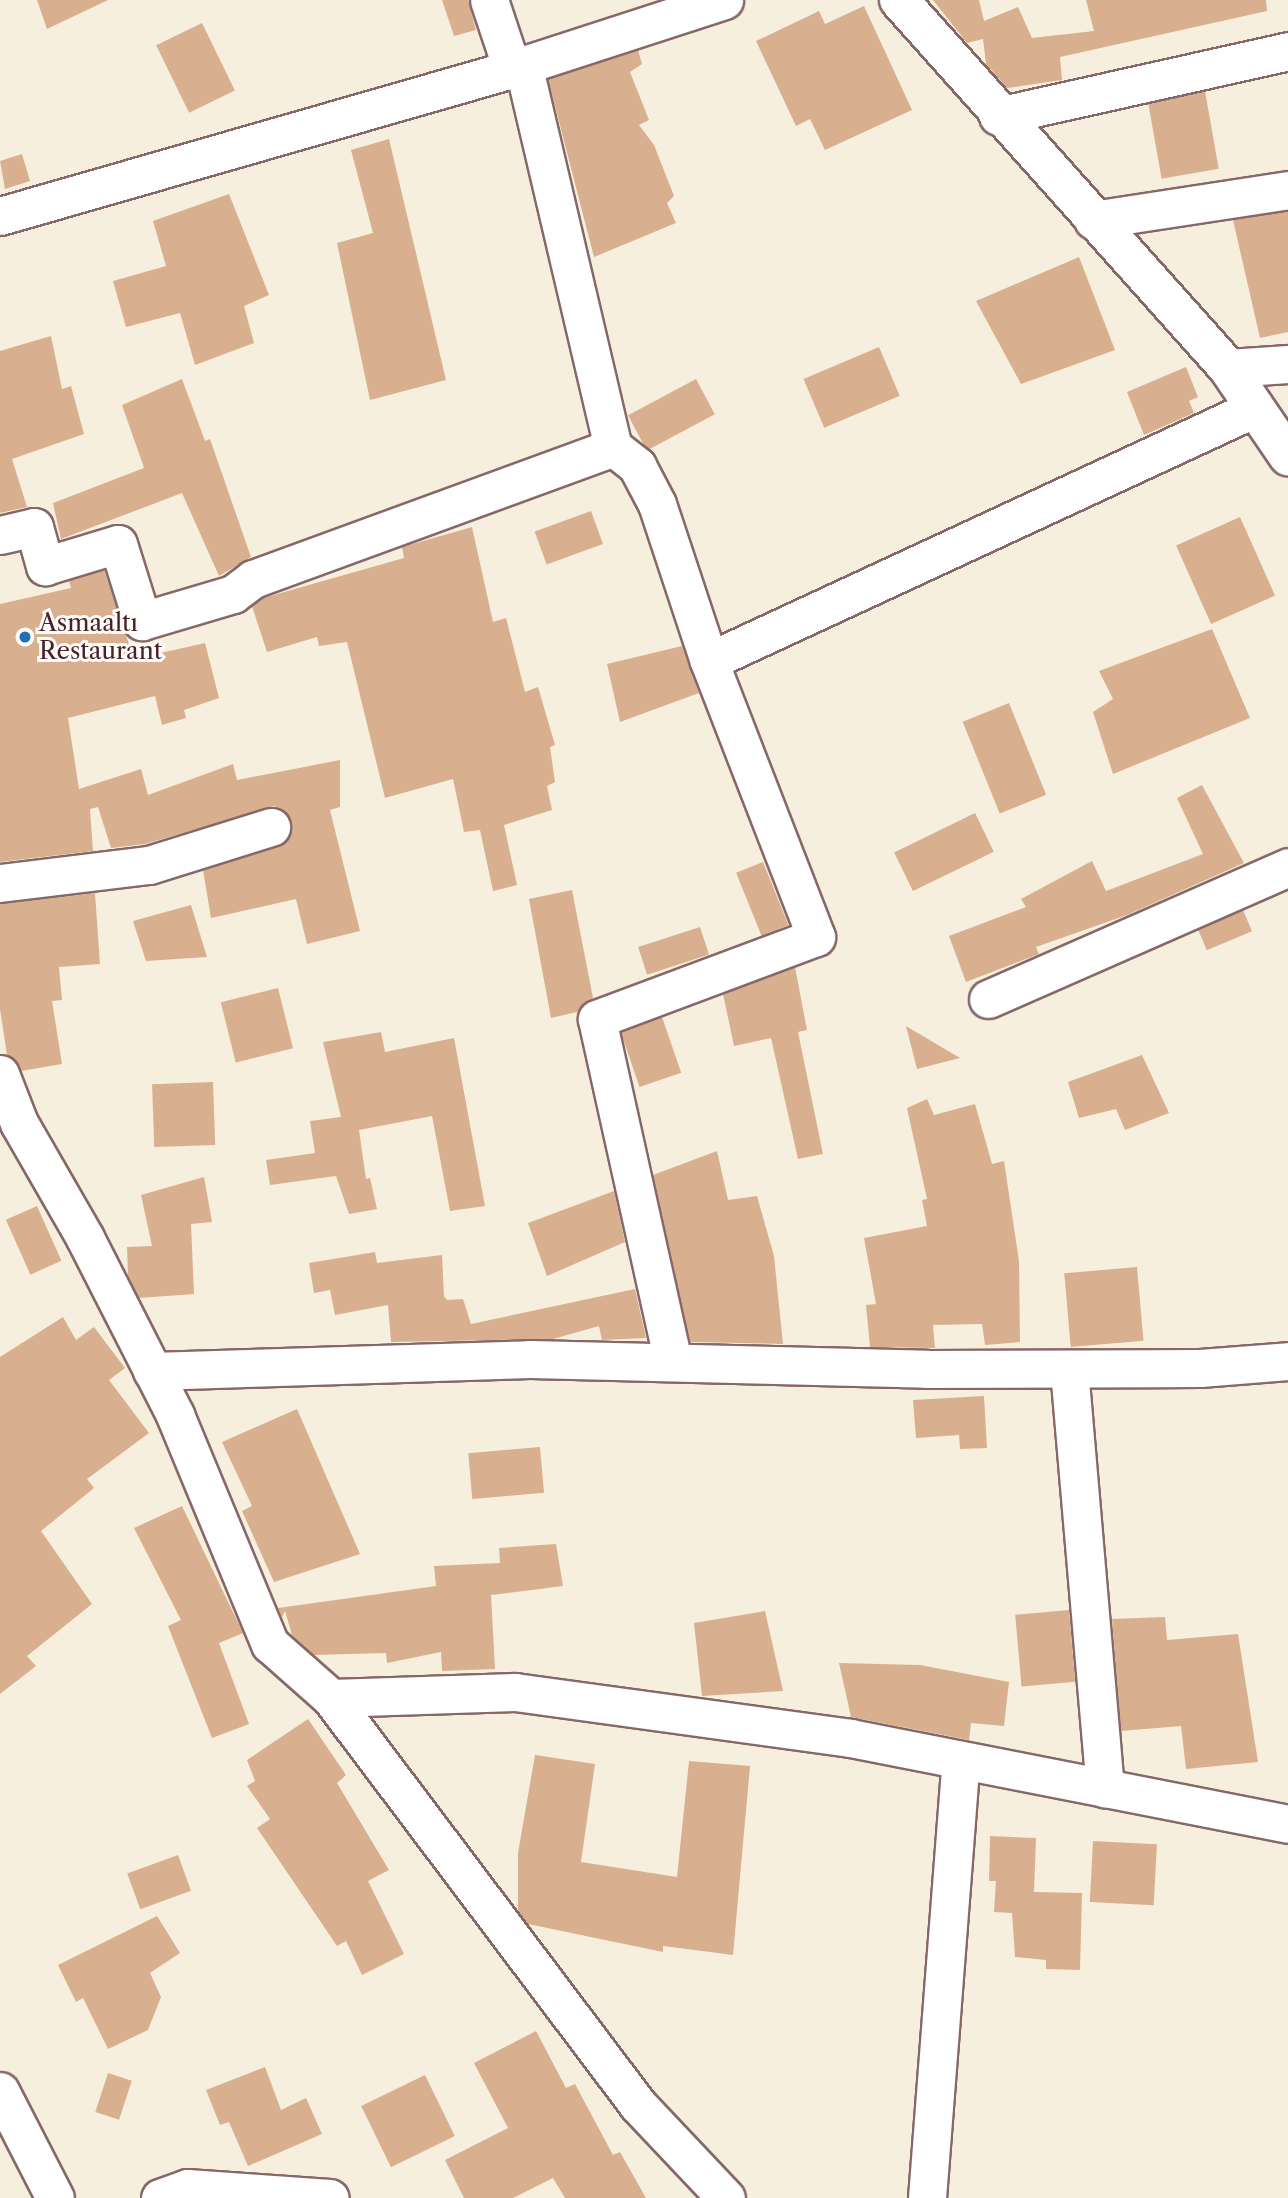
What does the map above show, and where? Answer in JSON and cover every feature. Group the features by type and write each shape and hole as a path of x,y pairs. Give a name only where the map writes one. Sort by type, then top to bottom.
{"street":[{"path":"489,0 517,67 613,447 637,466 657,504 709,661 816,937 597,1019 673,1361"},
{"path":"0,216 517,67 724,0"},
{"path":"899,0 998,116 1228,368 1288,456"},
{"path":"998,116 1288,51"},
{"path":"1093,220 1288,190"},
{"path":"1228,368 1288,364"},
{"path":"709,661 1255,408"},
{"path":"0,535 34,527 45,566 118,544 142,621 233,594 253,579 613,447"},
{"path":"0,883 149,865 271,827"},
{"path":"988,999 1288,867"},
{"path":"0,1074 19,1123 85,1238 175,1415 270,1644 331,1698 638,2105 726,2198"},
{"path":"152,1371 530,1359 1069,1369 1200,1368 1288,1361"},
{"path":"1069,1369 1105,1788"},
{"path":"331,1698 515,1692 850,1738 1288,1824"},
{"path":"927,2198 961,1760"},
{"path":"0,2091 55,2198"},
{"path":"160,2198 187,2188 330,2198"}],"building":[{"path":"37,0 108,0 47,29"},
{"path":"442,0 468,0 476,30 454,36"},
{"path":"933,0 979,0 984,21 1018,7 1032,38 1094,31 1086,0 1266,0 1267,11 1060,57 1062,80 1007,88 986,64 983,39 967,43"},
{"path":"864,6 912,110 825,150 810,119 796,126 756,41 819,11 825,24"},
{"path":"202,23 235,90 189,113 156,45"},
{"path":"638,50 642,64 630,72 649,120 639,125 654,145 674,196 667,203 676,223 594,257 548,79"},
{"path":"1205,91 1219,169 1162,179 1148,101"},
{"path":"389,139 446,380 370,400 337,243 373,233 351,150"},
{"path":"22,154 30,181 5,189 0,161"},
{"path":"229,194 269,295 244,306 254,343 195,365 180,313 126,327 113,281 166,266 153,221"},
{"path":"1288,211 1288,332 1260,338 1233,220"},
{"path":"1079,257 1115,350 1021,384 976,301"},
{"path":"51,336 62,389 71,386 84,434 12,459 27,507 0,513 0,351"},
{"path":"879,347 900,396 824,428 804,379"},
{"path":"1186,367 1198,397 1189,401 1194,413 1144,435 1127,392"},
{"path":"182,379 205,441 210,439 251,557 219,576 182,493 61,539 53,503 144,468 122,405"},
{"path":"696,379 715,414 647,450 628,415"},
{"path":"591,511 603,544 547,564 535,532"},
{"path":"1240,517 1275,596 1211,624 1176,545"},
{"path":"472,527 493,622 506,618 525,692 538,687 555,745 550,747 555,782 547,786 552,810 504,825 517,885 493,891 480,830 464,832 453,779 385,798 347,642 319,646 317,637 267,652 252,606 263,598 404,558 402,547"},
{"path":"104,570 134,659 205,643 219,698 184,710 186,718 162,725 155,696 68,718 79,789 141,769 148,795 233,764 237,780 340,760 340,807 330,810 360,931 307,944 296,899 211,918 203,870 286,842 291,820 275,806 145,844 111,848 98,807 90,809 93,851 0,862 0,604 71,588 69,581"},
{"path":"1212,629 1250,718 1113,774 1093,712 1113,699 1099,671"},
{"path":"682,646 699,693 620,722 607,664"},
{"path":"1009,703 1046,795 1000,814 963,722"},
{"path":"1202,785 1244,863 1127,915 1036,947 1039,954 966,982 949,936 1026,907 1021,899 1092,861 1106,891 1203,854 1177,798"},
{"path":"975,813 994,852 913,891 894,852"},
{"path":"763,862 788,925 762,936 736,873"},
{"path":"572,890 593,998 577,1012 551,1018 529,899"},
{"path":"95,893 100,964 59,967 62,1000 52,1001 62,1064 21,1071 7,1055 0,1009 0,904"},
{"path":"191,905 207,957 146,961 133,921"},
{"path":"1243,910 1252,931 1207,950 1198,929"},
{"path":"700,927 709,955 647,975 638,947"},
{"path":"795,967 807,1030 798,1032 823,1154 798,1159 771,1038 734,1046 723,994"},
{"path":"278,988 293,1048 236,1062 221,1002"},
{"path":"662,1017 681,1073 640,1087 620,1031"},
{"path":"906,1026 960,1058 917,1069"},
{"path":"381,1032 385,1052 454,1038 485,1206 450,1211 432,1116 359,1130 366,1179 370,1178 377,1209 349,1214 336,1176 270,1185 266,1160 315,1153 310,1121 341,1117 323,1042"},
{"path":"1142,1055 1169,1113 1125,1130 1116,1109 1079,1118 1068,1082"},
{"path":"213,1082 215,1145 154,1147 152,1084"},
{"path":"927,1099 934,1115 975,1104 992,1164 1004,1161 1019,1261 1020,1342 985,1345 982,1324 933,1325 935,1348 870,1347 866,1305 876,1304 864,1238 927,1226 922,1200 927,1199 907,1108"},
{"path":"717,1151 728,1200 757,1196 774,1256 783,1344 690,1342 653,1175"},
{"path":"204,1177 212,1222 191,1224 194,1294 139,1298 128,1276 127,1247 152,1246 141,1195"},
{"path":"614,1191 625,1242 547,1276 528,1223"},
{"path":"37,1206 61,1261 30,1275 6,1220"},
{"path":"375,1252 377,1263 442,1255 444,1296 447,1300 463,1299 471,1324 635,1289 646,1338 602,1340 599,1326 553,1339 391,1342 388,1305 335,1315 330,1290 314,1293 309,1263"},
{"path":"1137,1267 1143,1341 1071,1347 1064,1273"},
{"path":"63,1317 76,1340 94,1327 125,1368 109,1380 149,1433 87,1479 94,1488 41,1531 92,1604 27,1656 36,1666 0,1694 0,1357"},
{"path":"984,1396 987,1448 960,1449 959,1435 916,1438 913,1400"},
{"path":"297,1409 360,1554 274,1582 242,1511 252,1506 222,1442"},
{"path":"540,1447 544,1493 472,1499 468,1453"},
{"path":"182,1506 243,1633 219,1643 249,1724 212,1738 168,1626 181,1620 134,1528"},
{"path":"556,1544 563,1586 491,1595 495,1669 442,1671 441,1652 387,1663 386,1653 314,1655 292,1635 285,1611 282,1617 278,1608 436,1586 434,1566 500,1563 499,1548"},
{"path":"1069,1610 1075,1682 1021,1686 1015,1615"},
{"path":"765,1611 783,1691 702,1696 694,1623"},
{"path":"1165,1617 1167,1640 1238,1634 1258,1762 1186,1769 1181,1726 1121,1731 1112,1619"},
{"path":"839,1663 920,1665 1009,1682 1004,1726 971,1723 969,1740 851,1717"},
{"path":"308,1719 346,1775 337,1783 389,1870 368,1881 404,1954 362,1975 346,1941 337,1946 257,1828 270,1819 247,1786 255,1781 247,1760"},
{"path":"535,1755 595,1764 581,1862 677,1877 689,1761 750,1766 733,1955 663,1946 663,1952 528,1924 518,1911 518,1853"},
{"path":"990,1836 1036,1838 1034,1892 1082,1893 1080,1970 1046,1969 1046,1960 1015,1957 1012,1913 994,1912 996,1881 989,1881"},
{"path":"1093,1841 1157,1844 1154,1905 1090,1902"},
{"path":"178,1855 191,1891 140,1909 127,1873"},
{"path":"157,1916 180,1953 150,1973 161,1997 148,2030 108,2049 83,1998 76,2002 58,1965"},
{"path":"536,2031 566,2088 575,2084 613,2155 620,2152 646,2198 565,2198 553,2178 513,2198 464,2198 445,2160 508,2128 474,2063"},
{"path":"265,2067 281,2110 306,2098 322,2134 248,2166 229,2122 220,2125 206,2090"},
{"path":"108,2073 132,2081 119,2120 95,2112"},
{"path":"425,2075 455,2136 391,2167 361,2106"}],"place":[{"name":"Asmaaltı Restaurant","path":"25,637"}]}
